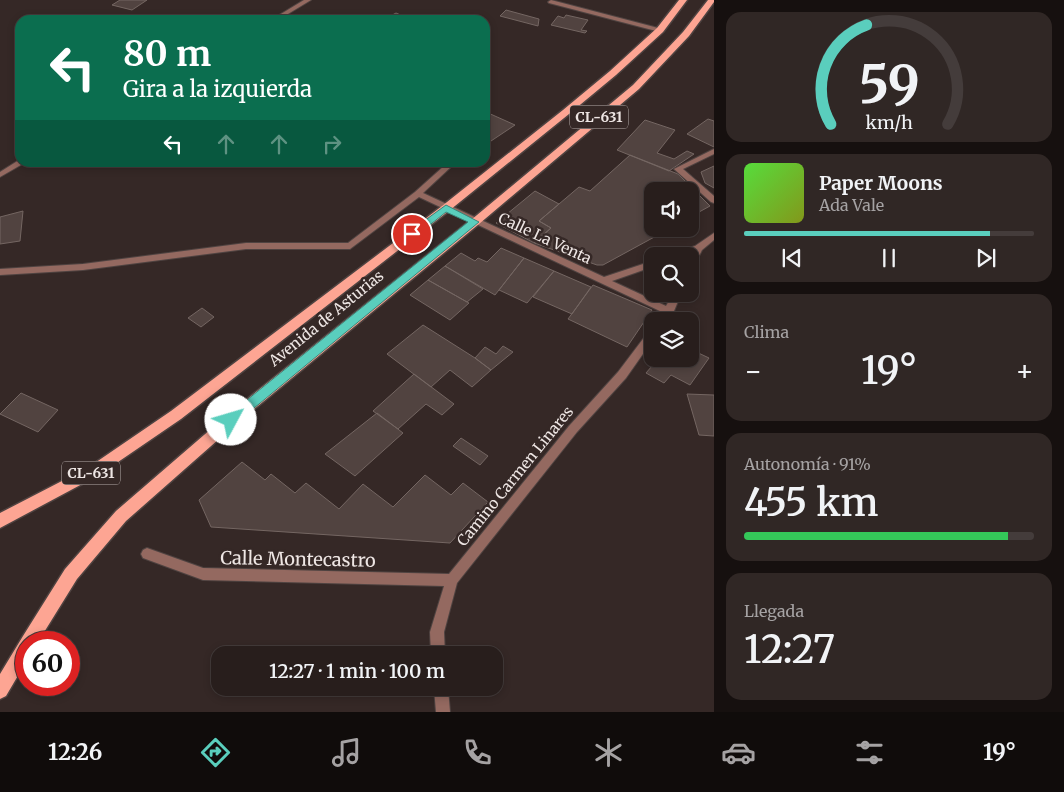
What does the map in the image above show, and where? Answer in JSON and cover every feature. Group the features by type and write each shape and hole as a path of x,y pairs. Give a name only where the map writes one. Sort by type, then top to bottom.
{"main road":[{"name":"Avenida de Asturias","path":"0,521 94,471 176,416 442,211 613,73 660,30 683,0"},
{"name":"Avenida de Asturias","path":"36,631 71,574 121,516 231,420 475,222 636,87 686,34 712,0"},
{"path":"0,690 15,665"}],"street":[{"path":"282,15 308,0"},
{"path":"551,2 660,30"},
{"path":"714,151 678,168 714,200"},
{"path":"0,175 15,166"},
{"path":"0,272 83,267 246,246 350,246 418,194 447,167"},
{"name":"Calle La Venta","path":"418,194 442,211 475,222 669,311"},
{"path":"699,247 713,237"},
{"name":"Calle La Venta","path":"602,281 644,267"},
{"path":"669,311 673,302"},
{"name":"Camino Carmen Linares","path":"438,646 437,632 452,580 573,429 622,375 644,345"},
{"name":"Calle Montecastro","path":"147,554 203,574 452,580"},
{"path":"442,696 443,712"}],"building":[{"path":"120,0 147,0 132,10 112,5"},
{"path":"506,10 539,19 538,26 500,16"},
{"path":"566,15 588,20 581,30 587,31 585,33 551,25 558,16 564,18"},
{"path":"490,114 515,125 490,142"},
{"path":"708,119 714,121 714,147 687,134"},
{"path":"645,120 675,130 657,153 674,159 687,151 694,154 669,171 617,150"},
{"path":"630,155 678,174 686,182 644,182 644,237 654,237 603,265 597,265 534,243 551,228 539,221 579,187 590,191"},
{"path":"714,166 714,188 705,183 701,172"},
{"path":"535,191 559,204 539,221 551,228 534,243 496,223"},
{"path":"699,195 710,206 699,212"},
{"path":"23,211 20,241 0,244 0,217"},
{"path":"501,248 524,258 495,295 445,266 461,253 475,261 478,258 487,262"},
{"path":"524,258 554,271 527,303 499,290"},
{"path":"445,266 483,289 467,302 428,280"},
{"path":"554,271 591,287 572,314 533,297"},
{"path":"428,280 469,303 450,320 410,295"},
{"path":"593,285 652,310 651,312 644,312 644,322 627,347 568,319"},
{"path":"202,308 214,317 201,327 188,318"},
{"path":"423,325 491,370 472,387 450,370 431,387 387,354"},
{"path":"503,346 513,352 491,370 475,358 485,347 496,354"},
{"path":"699,353 709,358 690,385 671,375 664,383 646,373 651,367 699,367"},
{"path":"414,374 454,404 442,415 426,404 398,429 373,411"},
{"path":"21,393 58,410 38,432 0,414"},
{"path":"687,394 714,395 714,436 699,435"},
{"path":"377,413 403,433 355,476 325,454"},
{"path":"461,438 488,456 480,465 453,446"},
{"path":"242,462 265,480 271,474 295,493 306,483 339,509 363,484 393,507 425,475 451,495 463,483 488,502 450,543 211,527 199,500"}],"route":[{"path":"231,420 475,222 446,208 412,234"}]}
